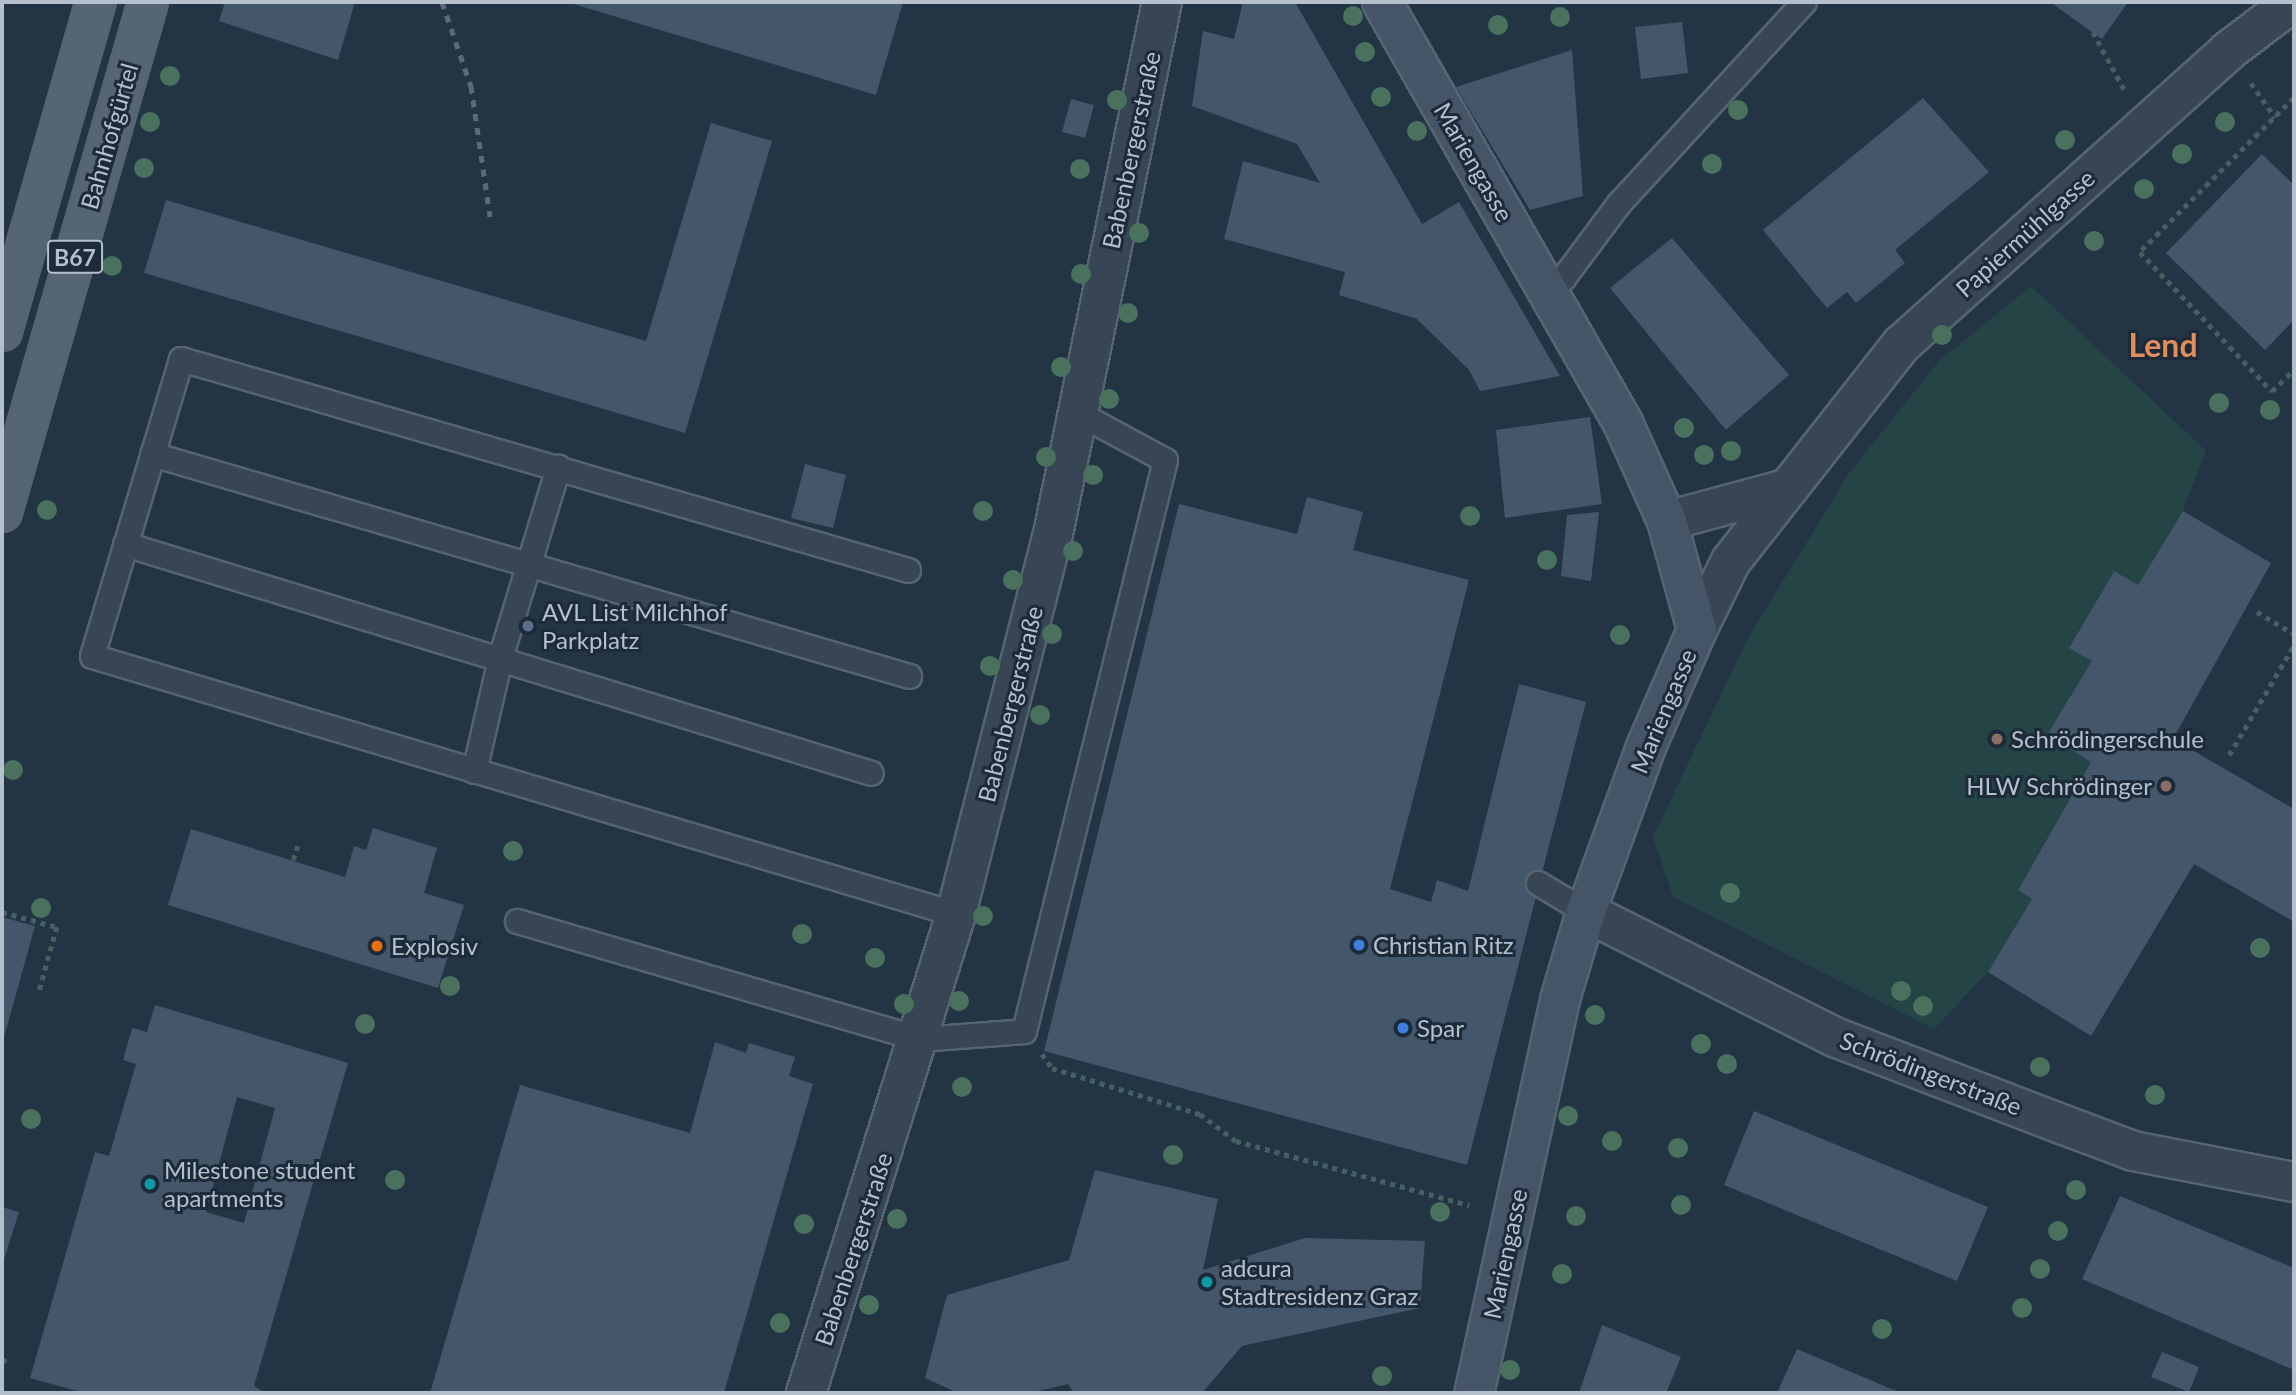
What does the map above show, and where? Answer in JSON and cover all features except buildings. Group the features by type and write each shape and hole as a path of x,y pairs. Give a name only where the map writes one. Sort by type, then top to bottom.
{"main road":[{"name":"Bahnhofgürtel","path":"2,331 96,2"},
{"name":"Bahnhofgürtel","path":"2,512 148,2"}],"street":[{"name":"Babenbergerstraße","path":"806,1393 921,1039 956,914 1078,413 1162,2"},
{"name":"Mariengasse","path":"1382,2 1624,425 1667,521 1697,630 1646,747 1586,912 1560,1000 1474,1393"},
{"name":"Papiermühlgasse","path":"1697,630 1731,561 1782,490 1902,344 2142,128 2293,2"},
{"path":"1667,521 1782,490"},
{"name":"Schrödingerstraße","path":"1586,912 1837,1038 2051,1120 2133,1151 2294,1182"}],"lane":[{"path":"1545,288 1563,278 1619,202 1804,2"},
{"path":"908,570 181,359 92,656 956,914"},
{"path":"517,921 921,1039 1024,1031 1166,460 1078,413"},
{"path":"152,454 909,676"},
{"path":"474,771 499,659 558,467"},
{"path":"125,544 871,773"},
{"path":"1538,883 1586,912"}],"path":[{"path":"2092,32 2142,128"},
{"path":"2256,90 2275,117"},
{"path":"2294,98 2140,252 2272,391 2294,370"},
{"path":"2258,612 2294,634"},
{"path":"2229,755 2294,645"},
{"path":"293,860 299,842"},
{"path":"2,912 57,927 38,992"},
{"path":"1052,1068 1200,1114 1236,1141 1469,1205"}],"green space":[{"path":"2031,286 2206,451 2183,511 2138,585 2114,571 2069,647 2092,661 2048,735 2091,762 2018,889 2032,899 1988,972 1934,1029 1673,897 1653,837 1747,640 1849,473 1939,361"}],"railway":[{"path":"442,2 471,86 490,217"}],"place":[{"name":"AVL List Milchhof Parkplatz","path":"528,626"},
{"name":"Schrödingerschule","path":"1997,739"},
{"name":"HLW Schrödinger","path":"2166,786"},
{"name":"Christian Ritz","path":"1359,945"},
{"name":"Explosiv","path":"377,946"},
{"name":"Spar","path":"1403,1028"},
{"name":"Milestone student apartments","path":"150,1184"},
{"name":"adcura Stadtresidenz Graz","path":"1207,1282"}],"district":[{"name":"Lend","path":"2163,345"}]}
